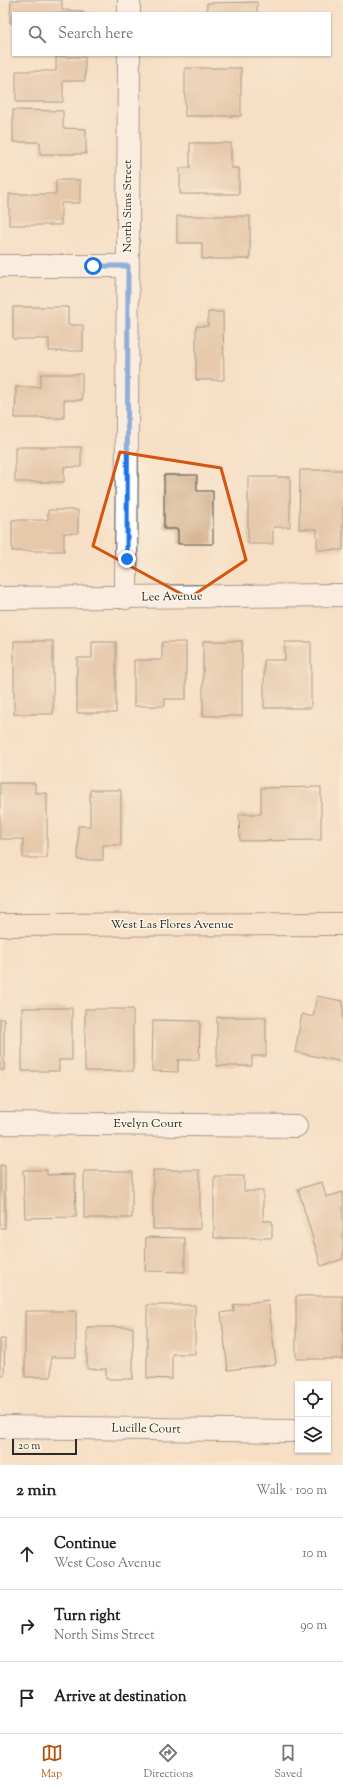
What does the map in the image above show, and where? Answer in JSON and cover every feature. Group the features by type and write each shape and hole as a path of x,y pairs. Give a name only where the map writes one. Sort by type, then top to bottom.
{"street":[{"path":"129,0 129,12"},
{"name":"North Sims Street","path":"126,598 129,56"},
{"path":"0,266 128,266"},
{"name":"Lee Avenue","path":"0,598 343,595"},
{"name":"West Las Flores Avenue","path":"0,925 343,924"},
{"name":"Evelyn Court","path":"0,1123 296,1126"},
{"name":"Lucille Court","path":"0,1427 291,1431"}],"highlighted area":[{"path":"120,452 221,468 246,560 189,598 93,546"}],"building":[{"path":"11,0 62,0 62,10 83,11 12,12 12,23 10,23"},
{"path":"257,2 257,12 207,12 207,3"},
{"path":"56,57 85,57 85,81 63,81 63,102 16,102 16,71 56,71"},
{"path":"185,68 241,68 241,116 185,116"},
{"path":"13,110 63,111 63,128 86,129 86,154 40,154 40,142 13,142"},
{"path":"190,143 231,143 231,168 239,168 239,194 180,194 180,168 190,168"},
{"path":"56,180 80,180 80,203 61,203 61,225 9,225 9,194 56,194"},
{"path":"177,216 250,216 250,259 202,259 202,243 177,243"},
{"path":"13,307 68,307 68,325 83,325 83,351 49,351 49,339 13,339"},
{"path":"208,312 223,312 224,380 196,380 196,326 208,326"},
{"path":"41,374 82,374 82,400 64,400 64,418 15,418 16,387 40,387"},
{"path":"15,447 81,447 81,467 64,467 64,482 15,482"},
{"path":"300,470 343,470 343,550 317,550 317,529 299,529"},
{"path":"164,475 197,475 197,491 213,491 213,544 178,544 178,529 164,529"},
{"path":"248,477 290,477 290,527 273,527 273,544 248,544"},
{"path":"48,510 78,510 78,533 64,533 64,551 12,551 12,520 48,520"},
{"path":"14,641 53,641 53,714 14,714"},
{"path":"203,641 242,641 242,716 203,716"},
{"path":"92,642 116,642 116,713 77,713 77,658 92,658"},
{"path":"162,642 186,642 186,699 165,699 165,706 134,706 134,660 162,660"},
{"path":"285,642 311,642 311,708 264,708 264,660 285,660"},
{"path":"0,783 35,783 35,793 47,793 47,858 23,858 23,839 0,839"},
{"path":"321,787 321,840 240,841 239,814 261,814 261,788"},
{"path":"90,790 121,790 121,845 103,845 103,860 78,860 78,826 90,826"},
{"path":"317,996 343,1001 343,1062 295,1052 302,1014 313,1017"},
{"path":"22,1008 72,1008 72,1060 59,1060 59,1071 22,1071"},
{"path":"85,1009 133,1009 133,1071 85,1071"},
{"path":"217,1017 266,1017 266,1056 252,1056 252,1066 217,1066"},
{"path":"0,1019 4,1019 4,1070 0,1070"},
{"path":"153,1020 200,1021 199,1060 178,1060 178,1072 152,1071"},
{"path":"0,1165 5,1165 5,1228 0,1228"},
{"path":"23,1170 47,1170 47,1175 75,1174 76,1217 25,1218"},
{"path":"153,1170 200,1170 200,1229 153,1229"},
{"path":"84,1171 132,1171 132,1218 84,1218"},
{"path":"214,1176 244,1176 244,1191 263,1191 263,1221 272,1221 272,1238 214,1238"},
{"path":"322,1182 326,1197 343,1192 343,1259 321,1266 298,1189"},
{"path":"146,1237 185,1238 185,1272 145,1271"},
{"path":"296,1296 343,1296 343,1359 296,1359"},
{"path":"268,1300 276,1364 228,1370 221,1313 234,1311 233,1305"},
{"path":"147,1305 195,1305 195,1354 172,1354 172,1379 147,1378"},
{"path":"25,1311 76,1311 76,1357 51,1357 51,1377 25,1377"},
{"path":"87,1327 133,1327 133,1379 106,1379 106,1369 87,1369"},
{"path":"0,1339 5,1339 4,1376 0,1376"}],"route":[{"path":"93,266 128,266 127,559"}]}
